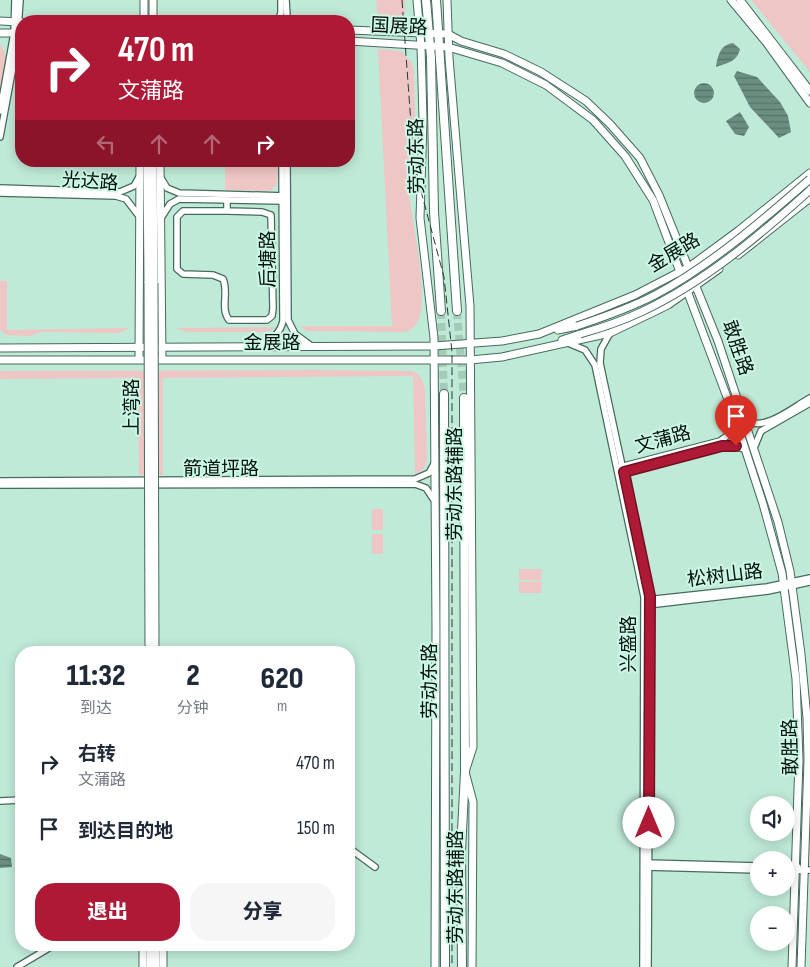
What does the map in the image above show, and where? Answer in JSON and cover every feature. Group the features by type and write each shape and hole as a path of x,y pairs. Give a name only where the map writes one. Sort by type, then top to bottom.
{"highway":[{"name":"劳动东路","path":"426,0 424,33 441,311"},
{"name":"劳动东路","path":"436,0 457,311"},
{"name":"劳动东路","path":"444,394 445,967"},
{"name":"劳动东路","path":"462,967 461,851 465,772 464,398"}],"main road":[{"path":"144,0 144,15"},
{"path":"153,0 153,15"},
{"path":"417,0 424,33"},
{"name":"劳动东路辅路","path":"447,0 448,47 470,306 473,747 465,772 473,802 472,967"},
{"path":"732,0 766,42 810,103"},
{"path":"740,0 810,91"},
{"path":"0,21 15,22"},
{"name":"国展路","path":"355,30 448,34"},
{"path":"0,32 15,33"},
{"name":"敢胜路","path":"448,34 461,41 504,54 541,72 586,101 610,124 640,158 659,195 718,341 778,522 801,654 809,732 801,967"},
{"name":"国展路","path":"355,41 448,47"},
{"name":"劳动东路辅路","path":"426,46 420,218 434,346 435,967"},
{"name":"敢胜路","path":"448,47 502,63 537,81 594,120 625,156 653,200 688,291 736,421 788,585 796,679 804,869 792,967"},
{"name":"上湾路","path":"139,359 140,167"},
{"name":"上湾路","path":"147,167 151,283 155,646"},
{"name":"上湾路","path":"149,646 153,167"},
{"name":"上湾路","path":"160,167 162,359"},
{"name":"金展路","path":"539,334 635,295 689,267 738,231 810,173"},
{"name":"金展路","path":"0,348 259,345 434,346 539,334 577,326 631,306 687,276 810,179"},
{"name":"金展路","path":"0,360 470,360 502,357 543,346 634,315 676,294 727,258 810,190"},
{"name":"金展路","path":"543,346 610,333 668,305 696,286 810,198"},
{"path":"436,801 446,750"},
{"path":"143,951 143,967"},
{"path":"150,951 150,967"},
{"path":"156,951 156,967"},
{"path":"163,951 163,967"}],"street":[{"path":"15,0 18,15"},
{"path":"19,15 20,0"},
{"path":"280,15 281,0"},
{"path":"286,0 287,15"},
{"path":"0,111 15,46"},
{"path":"0,137 15,50"},
{"name":"后塘路","path":"282,167 288,320 295,334 310,345"},
{"name":"后塘路","path":"259,345 275,337 283,321 287,167"},
{"path":"160,174 165,186 179,193 285,198"},
{"name":"光达路","path":"0,188 120,192 134,186 139,177"},
{"name":"光达路","path":"0,193 116,196 131,204 139,217"},
{"path":"160,220 166,208 179,200 285,198"},
{"path":"227,200 227,211"},
{"path":"188,211 227,211 262,212 271,215 273,308 272,316 267,320 229,320 226,315 223,279 213,275 183,274 177,269 176,222 180,213 188,211"},
{"name":"兴盛路","path":"610,333 601,348 600,363 647,603 646,865 648,967"},
{"name":"兴盛路","path":"566,343 585,350 595,365 621,470"},
{"path":"0,344 10,348"},
{"path":"744,419 755,424 765,423 810,398"},
{"path":"754,448 761,431 810,403"},
{"name":"文蒲路","path":"621,470 720,441 731,433 736,421"},
{"name":"文蒲路","path":"621,470 727,445 745,450"},
{"name":"箭道坪路","path":"0,481 415,479 429,473 434,464"},
{"name":"箭道坪路","path":"0,485 415,484 426,488 434,500"},
{"name":"松树山路","path":"788,585 810,578"},
{"name":"松树山路","path":"647,603 810,582"},
{"path":"0,801 15,800"},
{"path":"355,852 375,867"},
{"path":"646,865 750,866"},
{"path":"646,865 750,870"},
{"name":"兴盛路","path":"643,967 646,865"},
{"path":"16,967 44,951"}],"shaded area":[{"path":"376,0 405,0 405,13 397,19 378,19"},
{"path":"751,0 810,0 810,72"},
{"path":"733,43 740,49 737,57 716,67 722,48"},
{"path":"0,44 6,61 0,91"},
{"path":"378,49 401,51 412,63 414,71 416,144 409,170 408,183 422,290 419,318 414,326 406,332 307,331 300,326 392,326"},
{"path":"737,71 757,77 780,102 788,116 791,132 779,138 750,107 734,76"},
{"path":"704,83 711,86 714,93 711,100 704,103 697,100 694,93 697,86"},
{"path":"740,112 749,127 744,136 735,134 726,121"},
{"path":"225,167 278,167 277,185 270,191 225,190"},
{"path":"0,281 7,281 7,330 130,328 119,333 41,332 29,336 5,335 0,329"},
{"path":"275,327 272,330 262,332 187,332 175,328"},
{"path":"0,371 411,371 420,376 425,391 427,460 423,470 415,474 413,376 163,378 163,475 139,475 138,378 0,379"},
{"path":"372,509 383,509 383,530 372,530"},
{"path":"372,534 383,534 383,554 372,554"},
{"path":"519,569 542,569 541,581 519,580"},
{"path":"519,582 542,582 541,593 519,593"},
{"path":"0,854 11,858 12,867 0,868"}],"tunnel":[{"path":"441,311 444,394"},
{"path":"457,311 464,398"}],"railway":[{"path":"402,0 414,165 444,277 452,352 452,967"}],"route":[{"path":"649,823 650,596 624,472 722,446 736,446"}]}
